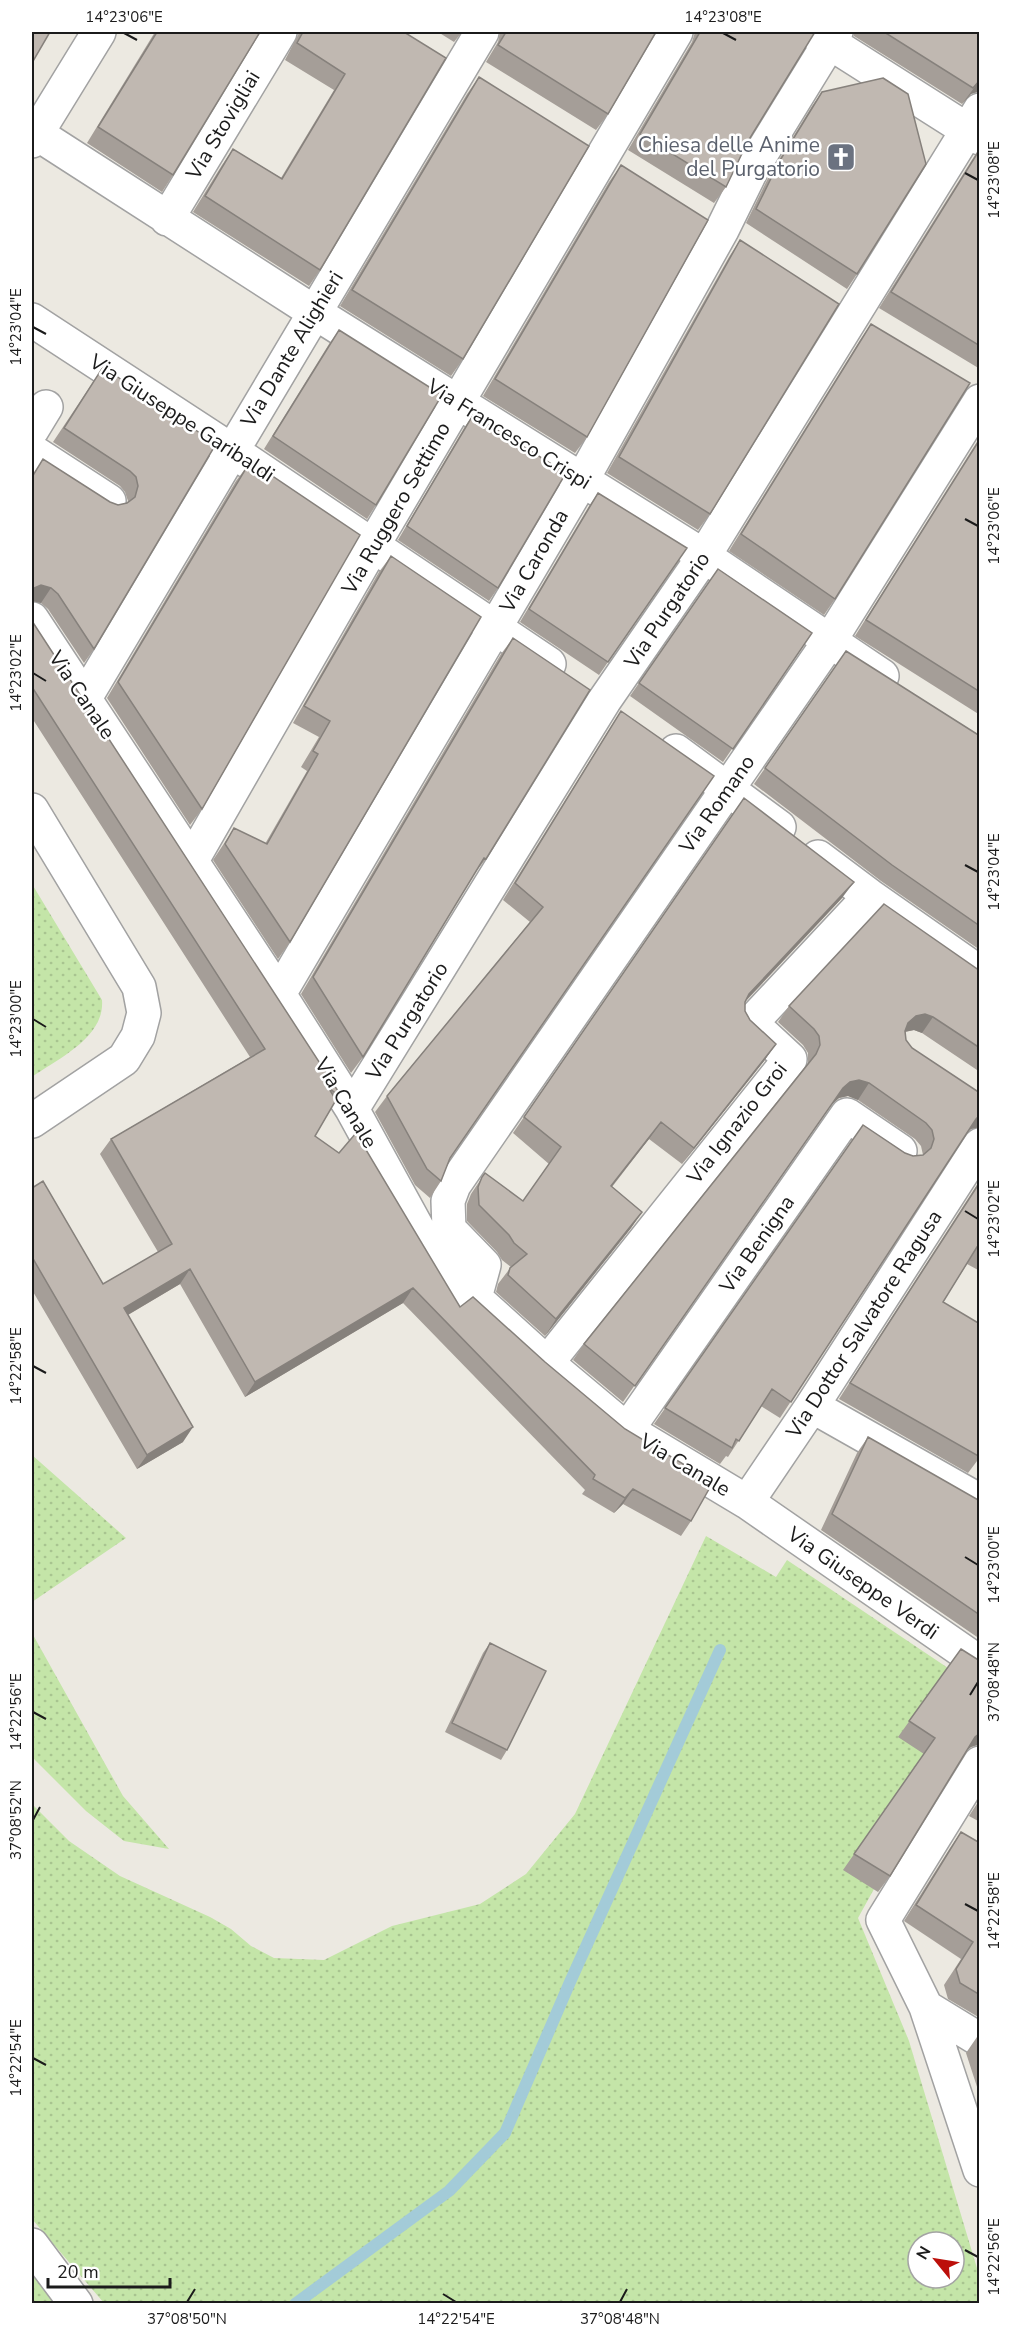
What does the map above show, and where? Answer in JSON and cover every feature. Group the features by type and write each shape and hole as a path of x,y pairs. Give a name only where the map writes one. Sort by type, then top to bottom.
{"street":[{"path":"34,137 99,32"},
{"name":"Via Stovigliai","path":"167,219 280,32"},
{"name":"Via Dante Alighieri","path":"85,698 314,312 471,73 482,32"},
{"name":"Via Ruggero Settimo","path":"191,862 458,402 614,161 676,32"},
{"path":"826,35 975,126"},
{"name":"Via Caronda","path":"279,994 582,480 722,230 753,167 826,35"},
{"path":"432,49 471,73"},
{"name":"Via Purgatorio","path":"352,1109 588,690 704,556 975,126"},
{"path":"574,136 614,161"},
{"name":"Via Francesco Crispi","path":"34,137 704,556 828,642 909,693"},
{"path":"693,211 750,248"},
{"path":"825,297 883,333"},
{"name":"Via Giuseppe Garibaldi","path":"32,320 231,450 372,547 588,690 728,788 870,896 980,973"},
{"name":"Via Romano","path":"475,1298 484,1265 449,1229 448,1201 454,1185 828,642 973,390"},
{"path":"32,452 109,501"},
{"name":"Via Canale","path":"32,619 352,1109 431,1253 475,1298 547,1363 627,1430 747,1502"},
{"path":"32,810 139,987 144,1013 138,1036 124,1059 32,1121"},
{"name":"Via Ignazio Groi","path":"547,1363 790,1059 751,1023 870,896"},
{"name":"Via Benigna","path":"627,1430 847,1115 904,1154"},
{"name":"Via Dottor Salvatore Ragusa","path":"747,1502 812,1406 980,1145"},
{"path":"812,1406 980,1501"},
{"name":"Via Giuseppe Verdi","path":"747,1502 980,1663"},
{"path":"980,1763 883,1920 926,2007 980,2170"},
{"path":"944,1822 970,1839"},
{"path":"926,2007 980,2040"},
{"path":"32,2245 76,2304"}],"green space":[{"path":"32,884 102,1000 101,1013 96,1026 88,1036 66,1055 32,1077"},
{"path":"32,1455 126,1538 32,1602"},
{"path":"706,1536 776,1577 787,1560 948,1668 924,1754 874,1889 858,1918 909,2041 966,2230 906,2230 906,2290 966,2290 966,2232 979,2275 979,2303 104,2303 32,2219 32,1804 69,1841 120,1876 210,1917 231,1929 251,1946 274,1958 324,1960 392,1926 480,1904 526,1874 575,1814"},
{"path":"32,1633 123,1796 169,1849 124,1841 86,1811 32,1757"},
{"path":"32,2272 56,2303 32,2303"}],"building":[{"path":"32,32 50,32 32,63"},
{"path":"157,32 260,32 173,175 98,127"},
{"path":"303,32 404,32 446,58 320,270 205,196 233,149 282,179 345,74 297,43"},
{"path":"506,32 656,32 608,114 498,45"},
{"path":"700,32 815,32 748,141 726,187 640,134"},
{"path":"884,32 980,32 980,80 973,88"},
{"path":"479,77 589,146 463,359 352,290"},
{"name":"Chiesa delle Anime del Purgatorio","path":"883,78 908,94 926,164 857,274 756,209 779,162 822,92"},
{"path":"980,149 980,346 891,292"},
{"path":"621,165 708,220 587,437 495,379"},
{"path":"740,240 839,304 710,514 619,457"},
{"path":"871,324 970,383 835,599 741,534"},
{"path":"339,330 442,395 376,505 273,436"},
{"path":"103,367 216,444 94,649 58,594 51,588 41,585 32,589 32,477 43,459 110,502 118,505 127,503 135,497 138,486 136,477 130,471 64,428"},
{"path":"473,415 566,473 498,588 407,526"},
{"path":"980,439 980,692 866,620"},
{"path":"253,463 360,535 202,809 118,682 248,465 251,467"},
{"path":"598,493 687,548 608,662 529,609"},
{"path":"391,556 481,617 290,942 225,844 234,828 267,844 318,754 313,751 330,721 304,706"},
{"path":"718,569 812,633 733,749 639,683"},
{"path":"32,621 340,1094 339,1096 328,1087 336,1100 315,1136 339,1153 356,1133 460,1307 473,1297 545,1362 625,1429 713,1482 691,1521 633,1489 625,1498 593,1479 595,1475 413,1288 255,1382 190,1269 124,1308 193,1427 147,1455 32,1257 32,1188 43,1181 103,1284 172,1244 111,1139 265,1049 32,687"},
{"path":"513,638 590,690 363,1057 313,977"},
{"path":"846,651 980,736 980,926 892,865 765,768"},
{"path":"621,711 714,776 450,1158 441,1181 427,1169 387,1096 543,907 515,883"},
{"path":"744,798 854,882 749,994 745,1002 745,1011 750,1020 776,1044 694,1148 661,1122 611,1186 642,1212 556,1319 508,1275 510,1268 527,1254 479,1205 478,1187 485,1173 523,1201 561,1147 524,1117"},
{"path":"884,904 980,971 980,1048 925,1014 916,1016 908,1023 905,1031 906,1040 912,1048 980,1093 980,1115 791,1402 772,1389 739,1441 736,1439 732,1448 665,1408 863,1125 913,1156 923,1155 931,1148 934,1139 932,1130 926,1123 869,1083 859,1080 850,1082 843,1088 635,1386 584,1344 816,1054 820,1045 819,1036 789,1006"},
{"path":"980,1182 980,1248 977,1247 943,1302 980,1324 980,1457 850,1383"},
{"path":"868,1437 980,1501 980,1615 832,1514"},
{"path":"490,1643 546,1671 507,1750 452,1723"},
{"path":"961,1649 980,1661 980,1733 975,1737 890,1876 854,1854 935,1738 909,1721"},
{"path":"961,1832 980,1843 980,1995 960,1983 956,1969 973,1942 916,1905"}],"waterway":[{"path":"295,2304 449,2191 505,2133 570,1982 720,1650"}],"place":[{"name":"Chiesa delle Anime del Purgatorio","path":"841,157"}]}
